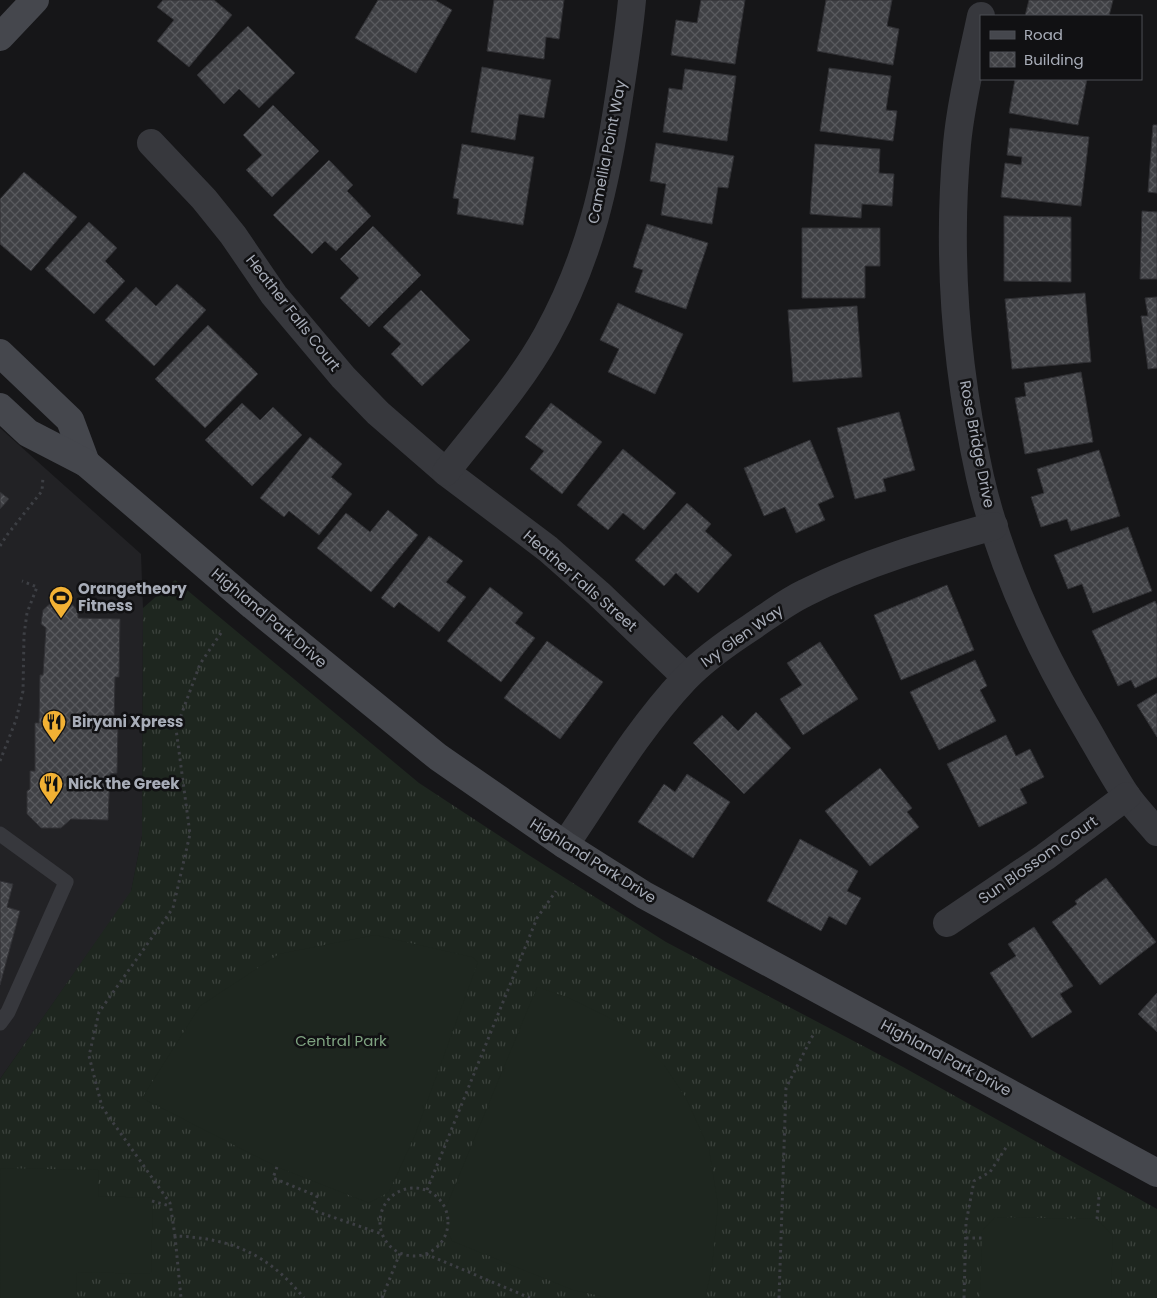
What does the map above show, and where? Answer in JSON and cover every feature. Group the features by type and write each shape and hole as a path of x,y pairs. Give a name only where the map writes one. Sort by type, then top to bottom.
{"street":[{"path":"0,38 35,0"},
{"name":"Camellia Point Way","path":"446,472 527,368 550,328 580,265 603,190 613,135 632,0"},
{"name":"Rose Bridge Drive","path":"981,15 984,0"},
{"name":"Rose Bridge Drive","path":"980,20 966,83 957,144 953,251 956,305 968,410 980,478 994,526 1024,606 1050,664 1127,796 1157,832"},
{"name":"Heather Falls Court","path":"151,143 204,200 232,235 274,295 343,377 378,413 446,472"},
{"name":"Highland Park Drive","path":"0,353 70,420 86,463"},
{"name":"Highland Park Drive","path":"0,407 28,433 86,463 253,606 438,758 565,845 644,894 1157,1173"},
{"name":"Heather Falls Street","path":"446,472 548,549 600,594 686,678"},
{"name":"Ivy Glen Way","path":"565,845 634,740 663,703 707,658 804,593 849,573 896,556 994,526"},
{"name":"Sun Blossom Court","path":"947,923 1045,857 1127,796"}],"lane":[{"path":"0,834 66,882 8,1012 0,1023"}],"path":[{"path":"0,546 42,491 43,477"},
{"path":"0,761 16,720 23,691 24,635 27,613 36,587 22,581"},
{"path":"182,1298 170,1203 102,1107 90,1056 99,1012 173,908 190,834 176,729 200,664 221,633"},
{"path":"427,1190 537,918 556,891"},
{"path":"779,1298 786,1088 814,1035"},
{"path":"964,1298 966,1223 974,1181 990,1172 1007,1146"},
{"path":"277,1166 273,1178 318,1196 312,1210 382,1234"},
{"path":"411,1188 427,1190 439,1198 445,1206 449,1226 446,1236 432,1251 411,1256 400,1253 392,1248 382,1234 380,1224 385,1204 392,1196 401,1191 411,1188"},
{"path":"1097,1219 1099,1197"},
{"path":"152,1201 170,1206"},
{"path":"175,1236 225,1242 255,1254 282,1273 304,1298"},
{"path":"966,1238 982,1238"},
{"path":"382,1298 400,1253"},
{"path":"425,1254 530,1298"}],"shaded area":[{"path":"0,428 141,554 143,608 142,836 131,892 0,1079"}],"green space":[{"name":"Central Park","path":"175,580 419,783 527,854 666,942 903,1067 1157,1209 1157,1298 0,1298 0,1079 131,891 142,836 143,608"},
{"path":"375,935 472,957 478,962 415,1135 389,1192 369,1203 277,1167 142,1098 200,1006 279,954"},
{"path":"537,987 567,997 624,1025 664,1065 686,1098 709,1149 718,1205 712,1267 705,1298 610,1298 573,1290 452,1241 442,1217"},
{"path":"0,1168 99,1170 98,1196 153,1198 151,1274 77,1272 76,1298 1,1298"},
{"path":"995,1217 1097,1219 1113,1236 1111,1298 980,1298 982,1231"}],"building":[{"path":"163,0 214,0 232,15 189,67 157,41 174,20 157,7"},
{"path":"378,0 435,0 452,10 416,73 355,38"},
{"path":"494,0 564,0 559,39 546,37 544,59 487,51"},
{"path":"701,0 745,0 735,64 671,55 676,20 697,23"},
{"path":"826,0 892,0 887,26 899,29 893,65 817,51"},
{"path":"1029,0 1113,0 1109,15 1025,15"},
{"path":"248,26 295,73 259,108 239,89 224,104 197,75"},
{"path":"482,67 551,80 544,118 519,114 515,140 471,132"},
{"path":"829,68 891,76 886,110 897,111 893,141 820,131"},
{"path":"685,69 736,76 727,141 663,132 669,88 682,90"},
{"path":"1015,80 1087,80 1078,125 1009,113"},
{"path":"273,105 319,151 272,197 246,170 262,155 243,135"},
{"path":"1153,125 1157,125 1157,193 1148,192"},
{"path":"1010,128 1089,137 1081,206 1001,197 1005,163 1021,165 1022,157 1007,155"},
{"path":"656,143 734,156 728,188 718,187 712,224 661,215 666,184 650,181"},
{"path":"462,144 534,157 523,225 457,214 459,199 453,198"},
{"path":"815,144 880,149 879,173 894,174 892,206 862,204 861,218 810,214"},
{"path":"329,160 353,185 347,191 371,216 336,251 325,241 312,254 273,215"},
{"path":"24,172 77,217 31,271 0,244 0,199"},
{"path":"1142,211 1157,212 1157,279 1140,279"},
{"path":"1004,216 1071,217 1071,282 1004,281"},
{"path":"89,222 117,248 105,261 125,281 94,314 45,269"},
{"path":"647,224 708,243 686,309 635,292 643,270 633,267"},
{"path":"373,226 421,275 369,327 340,298 359,278 340,259"},
{"path":"802,228 880,228 880,266 865,266 865,298 802,298"},
{"path":"177,284 206,310 154,366 105,320 136,287 156,306"},
{"path":"421,290 470,340 422,386 391,354 401,344 383,327"},
{"path":"1085,293 1091,362 1012,369 1005,299"},
{"path":"1157,297 1157,368 1148,369 1141,316 1148,316 1145,298"},
{"path":"618,303 683,334 655,394 608,372 619,349 600,340"},
{"path":"857,306 862,377 793,382 788,310"},
{"path":"208,325 258,374 205,428 155,379"},
{"path":"1081,372 1093,442 1025,454 1015,398 1026,396 1024,383"},
{"path":"242,403 260,420 273,407 302,435 252,486 205,440"},
{"path":"551,403 602,442 562,494 530,469 544,451 525,437"},
{"path":"899,412 915,470 883,479 886,491 855,499 837,428"},
{"path":"310,437 342,464 331,477 352,494 319,535 289,511 284,517 260,498"},
{"path":"810,440 834,497 818,504 825,520 796,533 785,507 764,516 744,468"},
{"path":"623,449 676,493 644,530 623,513 608,530 577,505"},
{"path":"1099,450 1120,516 1071,531 1067,519 1041,527 1031,497 1044,493 1037,469"},
{"path":"0,492 9,499 0,509"},
{"path":"687,503 711,524 705,531 732,555 698,593 676,573 664,586 635,560"},
{"path":"388,510 418,535 371,592 317,548 346,513 370,532"},
{"path":"1128,527 1152,591 1093,613 1082,584 1068,589 1054,555"},
{"path":"429,536 463,561 446,582 466,597 439,632 399,602 394,608 381,598"},
{"path":"947,585 974,650 901,680 874,615"},
{"path":"490,587 523,613 515,623 535,638 501,682 447,641"},
{"path":"54,600 69,601 78,611 78,618 120,619 119,677 115,677 114,725 118,725 117,773 110,774 108,820 71,819 61,828 41,828 27,814 27,791 30,789 30,771 35,771 35,723 39,723 40,675 43,675 46,628 41,624 43,610"},
{"path":"1155,601 1157,605 1157,677 1135,688 1131,680 1118,686 1092,631"},
{"path":"547,641 603,682 560,739 504,698"},
{"path":"820,642 858,699 803,735 780,699 802,685 787,663"},
{"path":"975,660 987,686 980,690 996,721 939,750 910,692"},
{"path":"1157,693 1157,737 1137,705"},
{"path":"756,712 791,748 744,794 693,743 722,715 738,731"},
{"path":"1006,735 1016,756 1030,749 1044,777 1020,789 1027,803 979,827 947,764"},
{"path":"880,768 912,808 907,812 919,827 870,866 825,811"},
{"path":"687,774 730,802 693,858 638,822 664,784 675,792"},
{"path":"800,839 858,871 847,891 861,898 846,925 829,916 821,931 767,901"},
{"path":"1106,878 1156,942 1100,985 1052,922 1077,904 1075,901"},
{"path":"0,881 13,884 7,907 20,911 0,985"},
{"path":"1034,927 1073,986 1060,994 1072,1012 1032,1038 990,973 1016,956 1008,944"},
{"path":"1157,993 1157,1032 1138,1014"}],"place":[{"name":"Orangetheory Fitness","path":"61,619"},
{"name":"Biryani Xpress","path":"54,743"},
{"name":"Nick the Greek","path":"51,805"}]}
